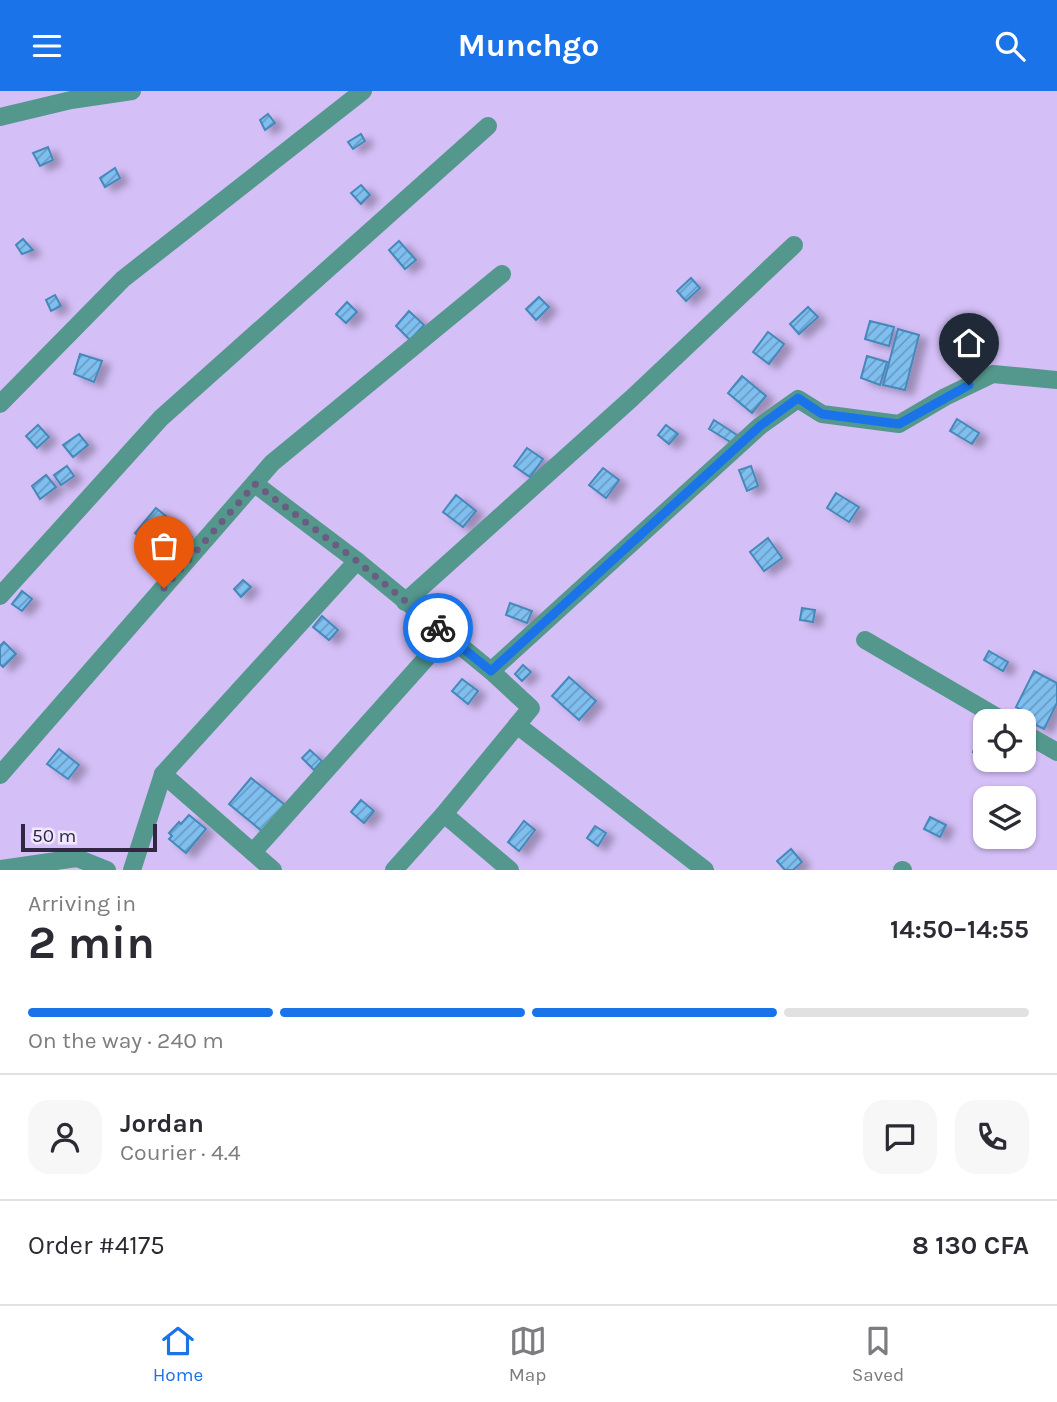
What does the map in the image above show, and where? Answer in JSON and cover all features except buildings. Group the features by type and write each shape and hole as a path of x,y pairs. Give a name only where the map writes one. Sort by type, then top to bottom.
{"street":[{"path":"0,117 71,100 132,91"},
{"path":"0,404 122,279 363,91"},
{"path":"0,596 161,418 488,126"},
{"path":"405,602 632,398 794,245"},
{"path":"0,775 272,463 502,274"},
{"path":"491,671 760,426 798,398 822,414 899,424 945,397 993,374 1057,380"},
{"path":"255,484 357,561 491,671 531,708 394,870"},
{"path":"132,870 163,774 357,561"},
{"path":"253,852 447,635"},
{"path":"865,639 984,709"},
{"path":"517,725 705,870"},
{"path":"1036,740 1057,752"},
{"path":"163,774 274,870"},
{"path":"444,814 510,870"},
{"path":"3,869 77,858 107,870"}],"way so far":[{"path":"164,588 255,484 357,561 438,628"}],"route":[{"path":"438,628 491,671 760,426 798,398 822,414 899,424 969,385"}]}
